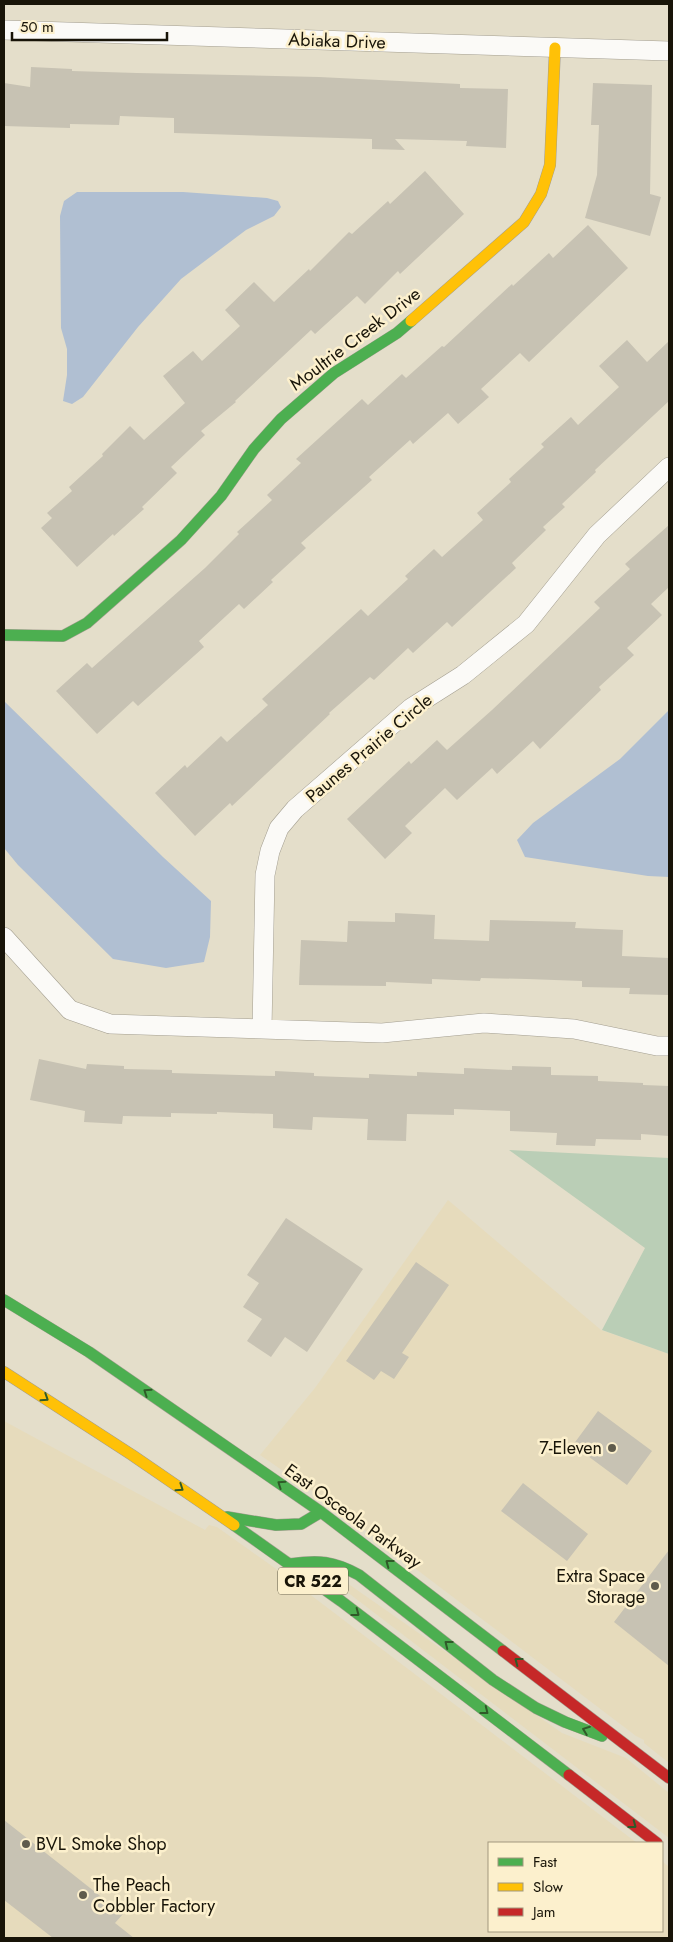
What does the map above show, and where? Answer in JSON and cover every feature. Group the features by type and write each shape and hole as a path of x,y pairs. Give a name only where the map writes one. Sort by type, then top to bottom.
{"main road":[{"name":"Moultrie Creek Drive","path":"4,635 63,636 87,623 181,540 221,496 254,449 281,419 334,373 397,333 524,222 541,194 550,165 555,48"},
{"name":"East Osceola Parkway","path":"4,1300 89,1352 321,1512 631,1747 669,1778"},
{"name":"CR 522","path":"4,1372 46,1398 290,1564 656,1842"},
{"path":"221,1516 276,1525 301,1524 321,1512"},
{"path":"290,1564 321,1560 341,1564 359,1575 494,1680 536,1708 565,1722 631,1747"}],"street":[{"name":"Abiaka Drive","path":"4,30 669,51"},
{"name":"Paunes Prairie Circle","path":"262,1029 265,876 270,851 279,828 295,809 410,708 462,675 526,624 597,535 669,466"},
{"path":"4,937 70,1010 110,1024 382,1033 484,1023 574,1029 657,1046 669,1046"}],"shaded area":[{"path":"448,1200 601,1330 669,1354 669,1763 644,1743 644,1740 636,1736 329,1503 325,1495 321,1497 260,1455 315,1388"},
{"path":"4,1421 205,1530 209,1525 217,1527 279,1571 280,1577 287,1577 636,1842 488,1842 488,1932 663,1932 663,1862 669,1867 669,1938 4,1938"},
{"path":"321,1572 337,1576 562,1733 626,1758 669,1793 669,1838"}],"green space":[{"path":"509,1150 669,1158 669,1354 602,1330 645,1248"}],"water":[{"path":"77,192 183,192 267,198 278,201 281,207 274,216 246,230 181,279 138,327 83,397 72,404 63,401 67,375 67,349 61,328 60,216 64,201"},
{"path":"4,701 163,857 211,901 210,937 204,962 166,968 113,959 18,865 4,848"},
{"path":"669,710 669,877 648,876 525,857 517,840 533,823 620,759"}],"building":[{"path":"31,67 72,69 72,71 319,77 460,84 460,88 508,89 506,148 466,146 467,141 395,139 405,150 372,149 372,139 174,133 174,118 120,116 119,125 70,124 70,128 4,126 4,83 30,87"},
{"path":"593,83 652,85 650,194 661,197 650,236 585,218 597,175 599,125 591,125"},
{"path":"425,171 464,214 400,274 398,271 365,304 357,296 315,334 311,330 236,402 201,431 205,435 171,467 177,473 142,507 144,509 77,567 41,528 52,518 47,513 72,491 69,487 103,456 102,454 130,426 144,440 185,403 163,376 193,351 202,361 240,326 225,310 254,282 274,302 309,269 310,271 349,232 352,234 388,201 390,204"},
{"path":"588,225 628,268 529,362 520,353 481,389 489,397 458,424 448,413 413,444 410,440 369,477 372,480 301,543 306,548 271,580 273,582 244,609 239,604 199,641 204,647 138,706 133,701 97,734 56,691 87,663 92,668 205,568 239,534 237,532 272,500 267,495 301,463 296,459 362,399 368,405 402,374 406,378 442,346 444,347 512,284 513,286 549,253 553,258"},
{"path":"627,340 647,362 669,341 669,401 595,470 596,472 562,504 565,507 543,527 546,530 512,563 516,568 452,627 447,622 413,653 408,648 374,680 370,677 329,713 232,806 230,803 195,836 155,793 185,765 187,768 221,736 227,742 268,705 262,699 361,609 368,616 408,579 405,576 434,549 442,557 483,520 477,513 511,482 509,479 544,447 541,444 571,417 578,425 619,387 599,366"},
{"path":"669,525 669,587 651,604 662,615 627,648 634,655 599,687 601,690 540,749 533,741 497,774 492,768 457,800 445,788 405,826 412,833 385,859 347,819 409,761 411,764 437,740 447,750 492,710 600,608 594,602 630,569 625,564"},
{"path":"395,913 435,915 434,939 489,941 490,920 576,922 575,928 623,930 622,956 669,958 669,995 629,994 630,988 582,987 582,981 527,979 481,978 480,981 432,979 432,984 386,982 386,986 299,985 301,940 347,942 348,921 395,922"},
{"path":"39,1059 86,1069 87,1064 124,1066 124,1069 172,1070 172,1073 275,1076 275,1071 314,1073 314,1076 369,1078 369,1074 417,1076 417,1072 464,1074 464,1068 512,1070 512,1066 551,1067 551,1075 598,1076 598,1081 669,1086 669,1136 641,1134 641,1140 596,1139 595,1146 556,1145 557,1133 510,1131 510,1111 454,1109 454,1115 407,1114 406,1141 367,1140 368,1119 313,1117 312,1130 273,1128 273,1114 217,1112 217,1114 171,1113 171,1117 123,1116 122,1124 84,1122 85,1111 30,1100"},
{"path":"286,1218 363,1269 307,1352 285,1337 271,1357 247,1341 262,1319 243,1307 259,1283 247,1275"},
{"path":"416,1262 449,1285 402,1353 409,1357 394,1379 381,1371 374,1380 346,1361"},
{"name":"7-Eleven","path":"598,1411 652,1451 627,1485 573,1445"},
{"name":"7-Eleven","path":"523,1483 588,1534 567,1561 501,1511"},
{"name":"Extra Space Storage","path":"669,1550 669,1666 614,1622"},
{"path":"4,1820 123,1914 115,1923 134,1938 53,1938 4,1900"}],"traffic: fast":[{"path":"4,635 63,636 87,623 181,540 221,496 254,449 281,419 334,373 397,333 411,321"},
{"path":"4,1300 89,1352 321,1512 503,1651"},
{"path":"227,1517 276,1525 301,1524 321,1512"},
{"path":"234,1525 341,1601 569,1775"},
{"path":"290,1564 309,1562 333,1564 359,1575 493,1680 536,1708 565,1722 602,1736"}],"traffic: slow":[{"path":"411,321 524,222 541,194 550,165 555,48"},
{"path":"4,1372 132,1455 234,1525"}],"traffic: jam":[{"path":"503,1651 669,1778"},
{"path":"569,1775 656,1842"}],"place":[{"name":"7-Eleven","path":"612,1448"},
{"name":"Extra Space Storage","path":"655,1586"},
{"name":"BVL Smoke Shop","path":"26,1844"},
{"name":"The Peach Cobbler Factory","path":"83,1895"}]}
